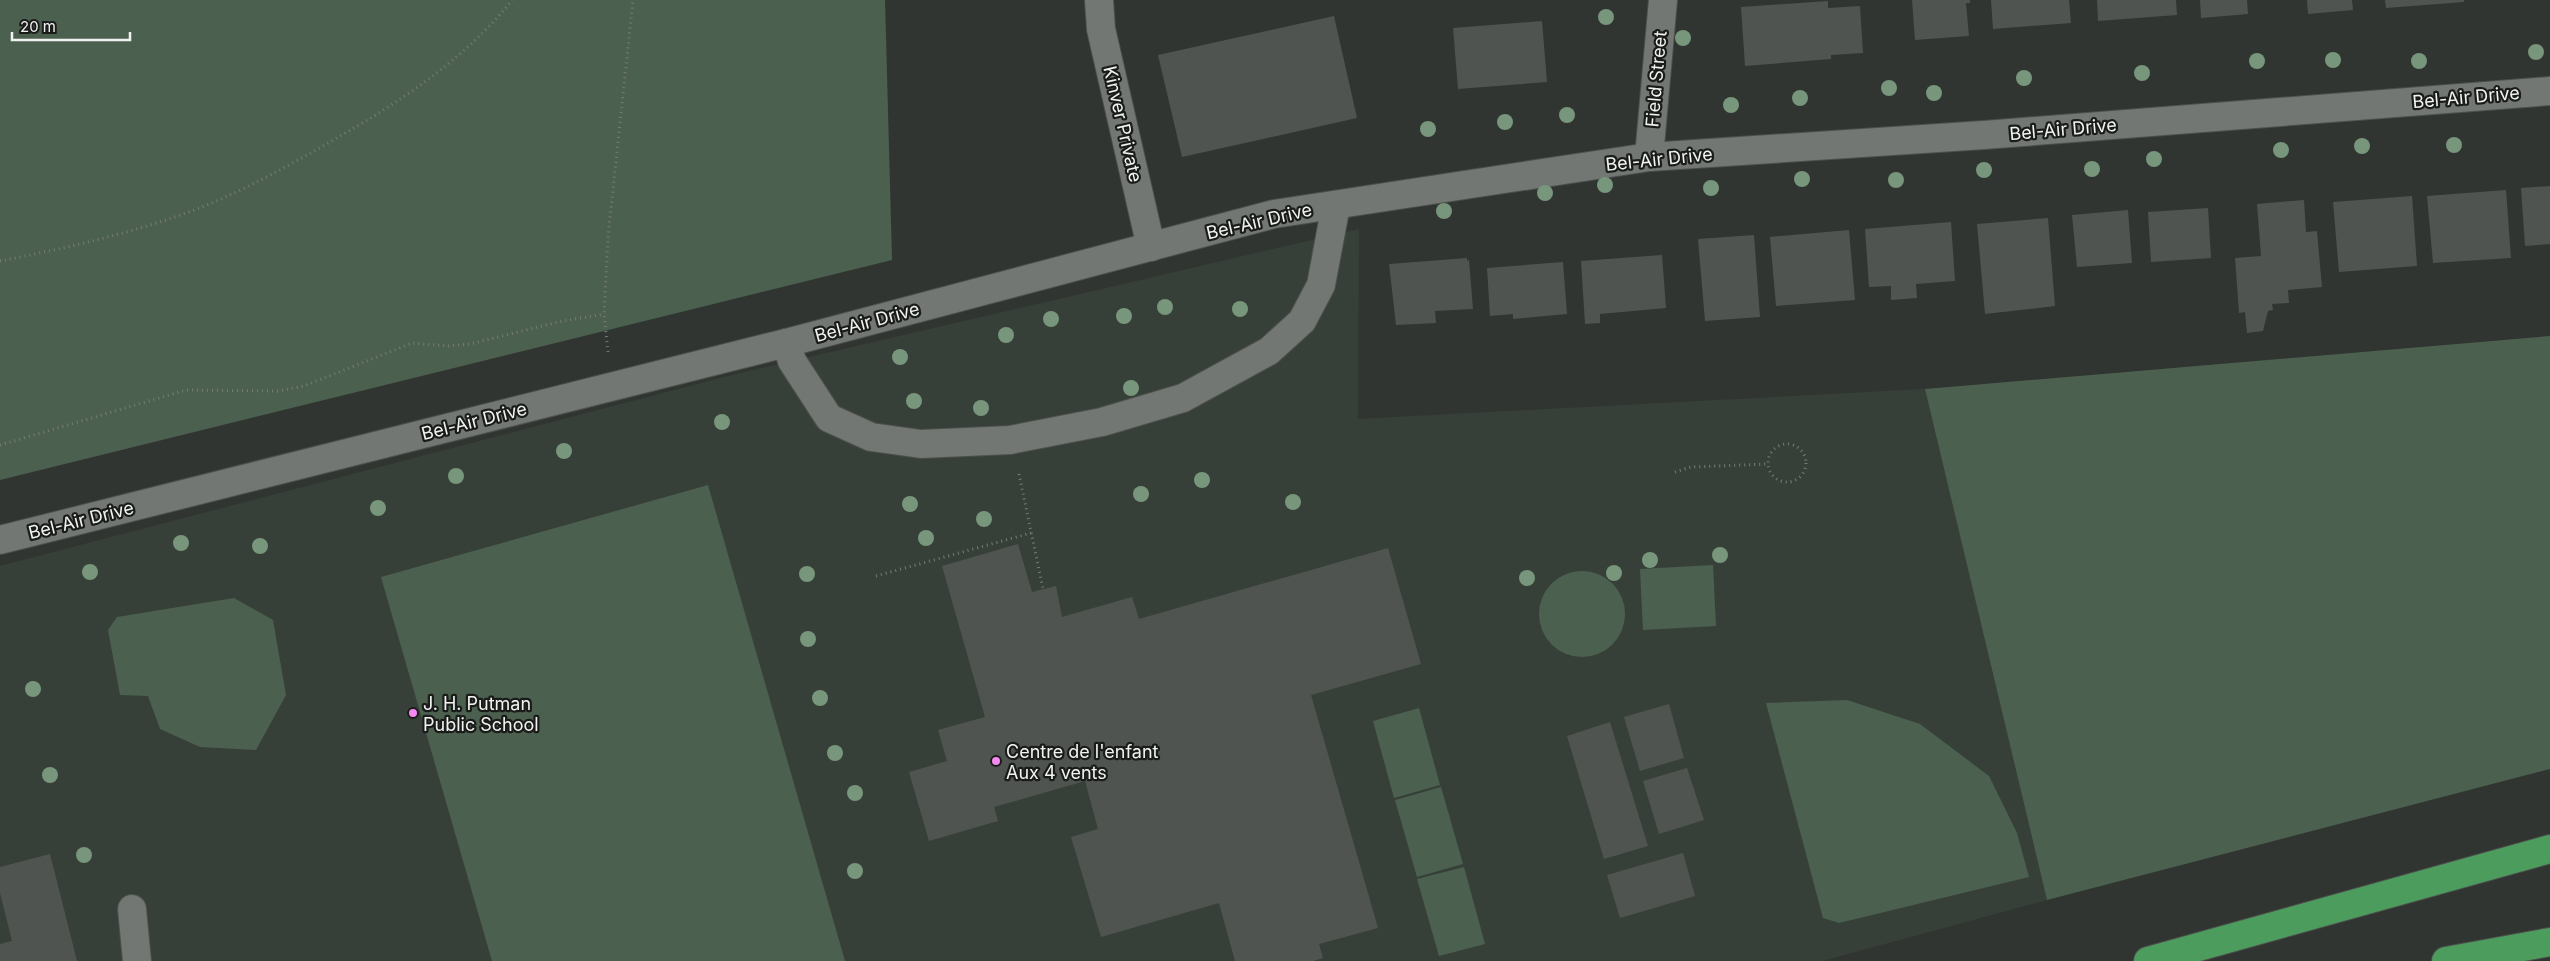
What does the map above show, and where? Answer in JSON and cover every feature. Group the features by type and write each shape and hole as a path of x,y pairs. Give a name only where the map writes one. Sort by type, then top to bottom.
{"highway":[{"path":"2148,961 2550,849"},
{"path":"2446,961 2550,942"}],"street":[{"name":"Kinver Private","path":"1099,0 1101,28 1151,246"},
{"name":"Field Street","path":"1649,157 1663,0"},
{"name":"Bel-Air Drive","path":"0,540 786,343 1274,214 1649,157 1984,136 2550,91"},
{"path":"786,343 792,360 829,418 871,437 921,444 1010,440 1102,422 1182,398 1269,351 1302,321 1321,285 1336,205"},
{"path":"132,910 137,961"}],"path":[{"path":"0,261 62,249 124,232 198,208 272,175 378,115 437,73 499,17 512,0"},
{"path":"608,352 604,314 608,237 633,0"},
{"path":"0,445 186,390 278,391 304,386 412,343 448,346 470,344 558,322 604,314"},
{"path":"1010,440 1043,589"},
{"path":"1786,444 1796,446 1803,452 1806,462 1805,472 1798,479 1788,482 1778,480 1771,473 1767,464 1769,454 1776,447 1786,444"},
{"path":"1675,472 1691,467 1767,464"},
{"path":"876,576 1031,533"}],"shaded area":[{"path":"1359,229 1358,419 1925,389 2047,900 1822,961 0,961 0,566 728,376"}],"green space":[{"path":"0,0 885,0 892,260 0,480"},
{"path":"2550,336 2550,769 2047,900 1925,389"},
{"path":"708,485 845,961 492,961 381,577"},
{"path":"1713,565 1716,626 1643,630 1640,569"},
{"path":"1574,571 1590,571 1599,574 1613,583 1622,597 1625,614 1622,631 1613,645 1599,654 1590,657 1574,657 1558,650 1546,638 1539,622 1539,606 1546,590 1558,578"},
{"path":"234,598 273,620 286,695 256,750 200,747 160,729 148,696 120,695 108,630 117,617"},
{"path":"1847,700 1920,724 1989,776 2017,833 2029,877 1839,923 1823,918 1766,703"},
{"path":"1419,708 1440,785 1394,798 1373,721"},
{"path":"1441,787 1463,864 1417,877 1395,800"},
{"path":"1464,867 1485,944 1439,956 1417,879"}],"building":[{"path":"1912,0 1970,0 1970,3 1966,3 1969,36 1915,40"},
{"path":"1991,0 2069,0 2071,23 1993,29"},
{"path":"2097,0 2176,0 2177,15 2098,21"},
{"path":"2200,0 2247,0 2248,14 2201,18"},
{"path":"2307,0 2352,0 2353,10 2308,14"},
{"path":"2385,0 2464,0 2464,2 2386,8"},
{"path":"1828,1 1828,8 1860,6 1863,53 1831,55 1831,59 1745,66 1741,7"},
{"path":"1334,16 1357,118 1182,157 1158,55"},
{"path":"1542,21 1547,82 1458,89 1453,28"},
{"path":"2550,186 2550,244 2525,246 2521,188"},
{"path":"2506,190 2511,258 2433,263 2427,196"},
{"path":"2412,196 2417,266 2339,272 2333,202"},
{"path":"2304,200 2306,232 2317,231 2322,287 2288,290 2289,303 2272,304 2273,310 2268,311 2263,331 2247,333 2245,312 2239,313 2235,258 2261,256 2257,204"},
{"path":"2208,208 2211,258 2151,262 2148,212"},
{"path":"2128,210 2132,263 2077,267 2072,215"},
{"path":"2048,218 2055,306 1985,314 1977,224"},
{"path":"1951,222 1955,281 1916,284 1917,298 1891,300 1891,286 1869,287 1865,229"},
{"path":"1849,230 1855,300 1776,306 1770,237"},
{"path":"1754,235 1760,317 1705,321 1698,239"},
{"path":"1662,255 1666,308 1600,314 1600,323 1585,324 1581,261"},
{"path":"1467,258 1467,261 1469,260 1473,309 1435,311 1436,323 1396,325 1389,264"},
{"path":"1563,262 1567,314 1513,319 1513,314 1490,316 1487,268"},
{"path":"1018,544 1032,592 1056,586 1062,617 1132,597 1139,619 1388,548 1421,664 1311,695 1378,928 1319,944 1323,958 1313,961 1235,961 1219,903 1101,937 1071,837 1098,829 1085,781 994,807 998,821 929,841 909,772 947,761 938,730 985,717 942,566"},
{"path":"1669,704 1684,758 1640,771 1624,717"},
{"path":"1610,722 1648,846 1604,859 1567,736"},
{"path":"1687,768 1704,820 1659,834 1643,781"},
{"path":"1683,853 1695,896 1620,918 1607,875"},
{"path":"50,854 77,961 0,961 0,944 12,941 0,893 0,867"}],"place":[{"name":"J. H. Putman Public School","path":"413,713"},
{"name":"Centre de l'enfant Aux 4 vents","path":"996,761"}]}
